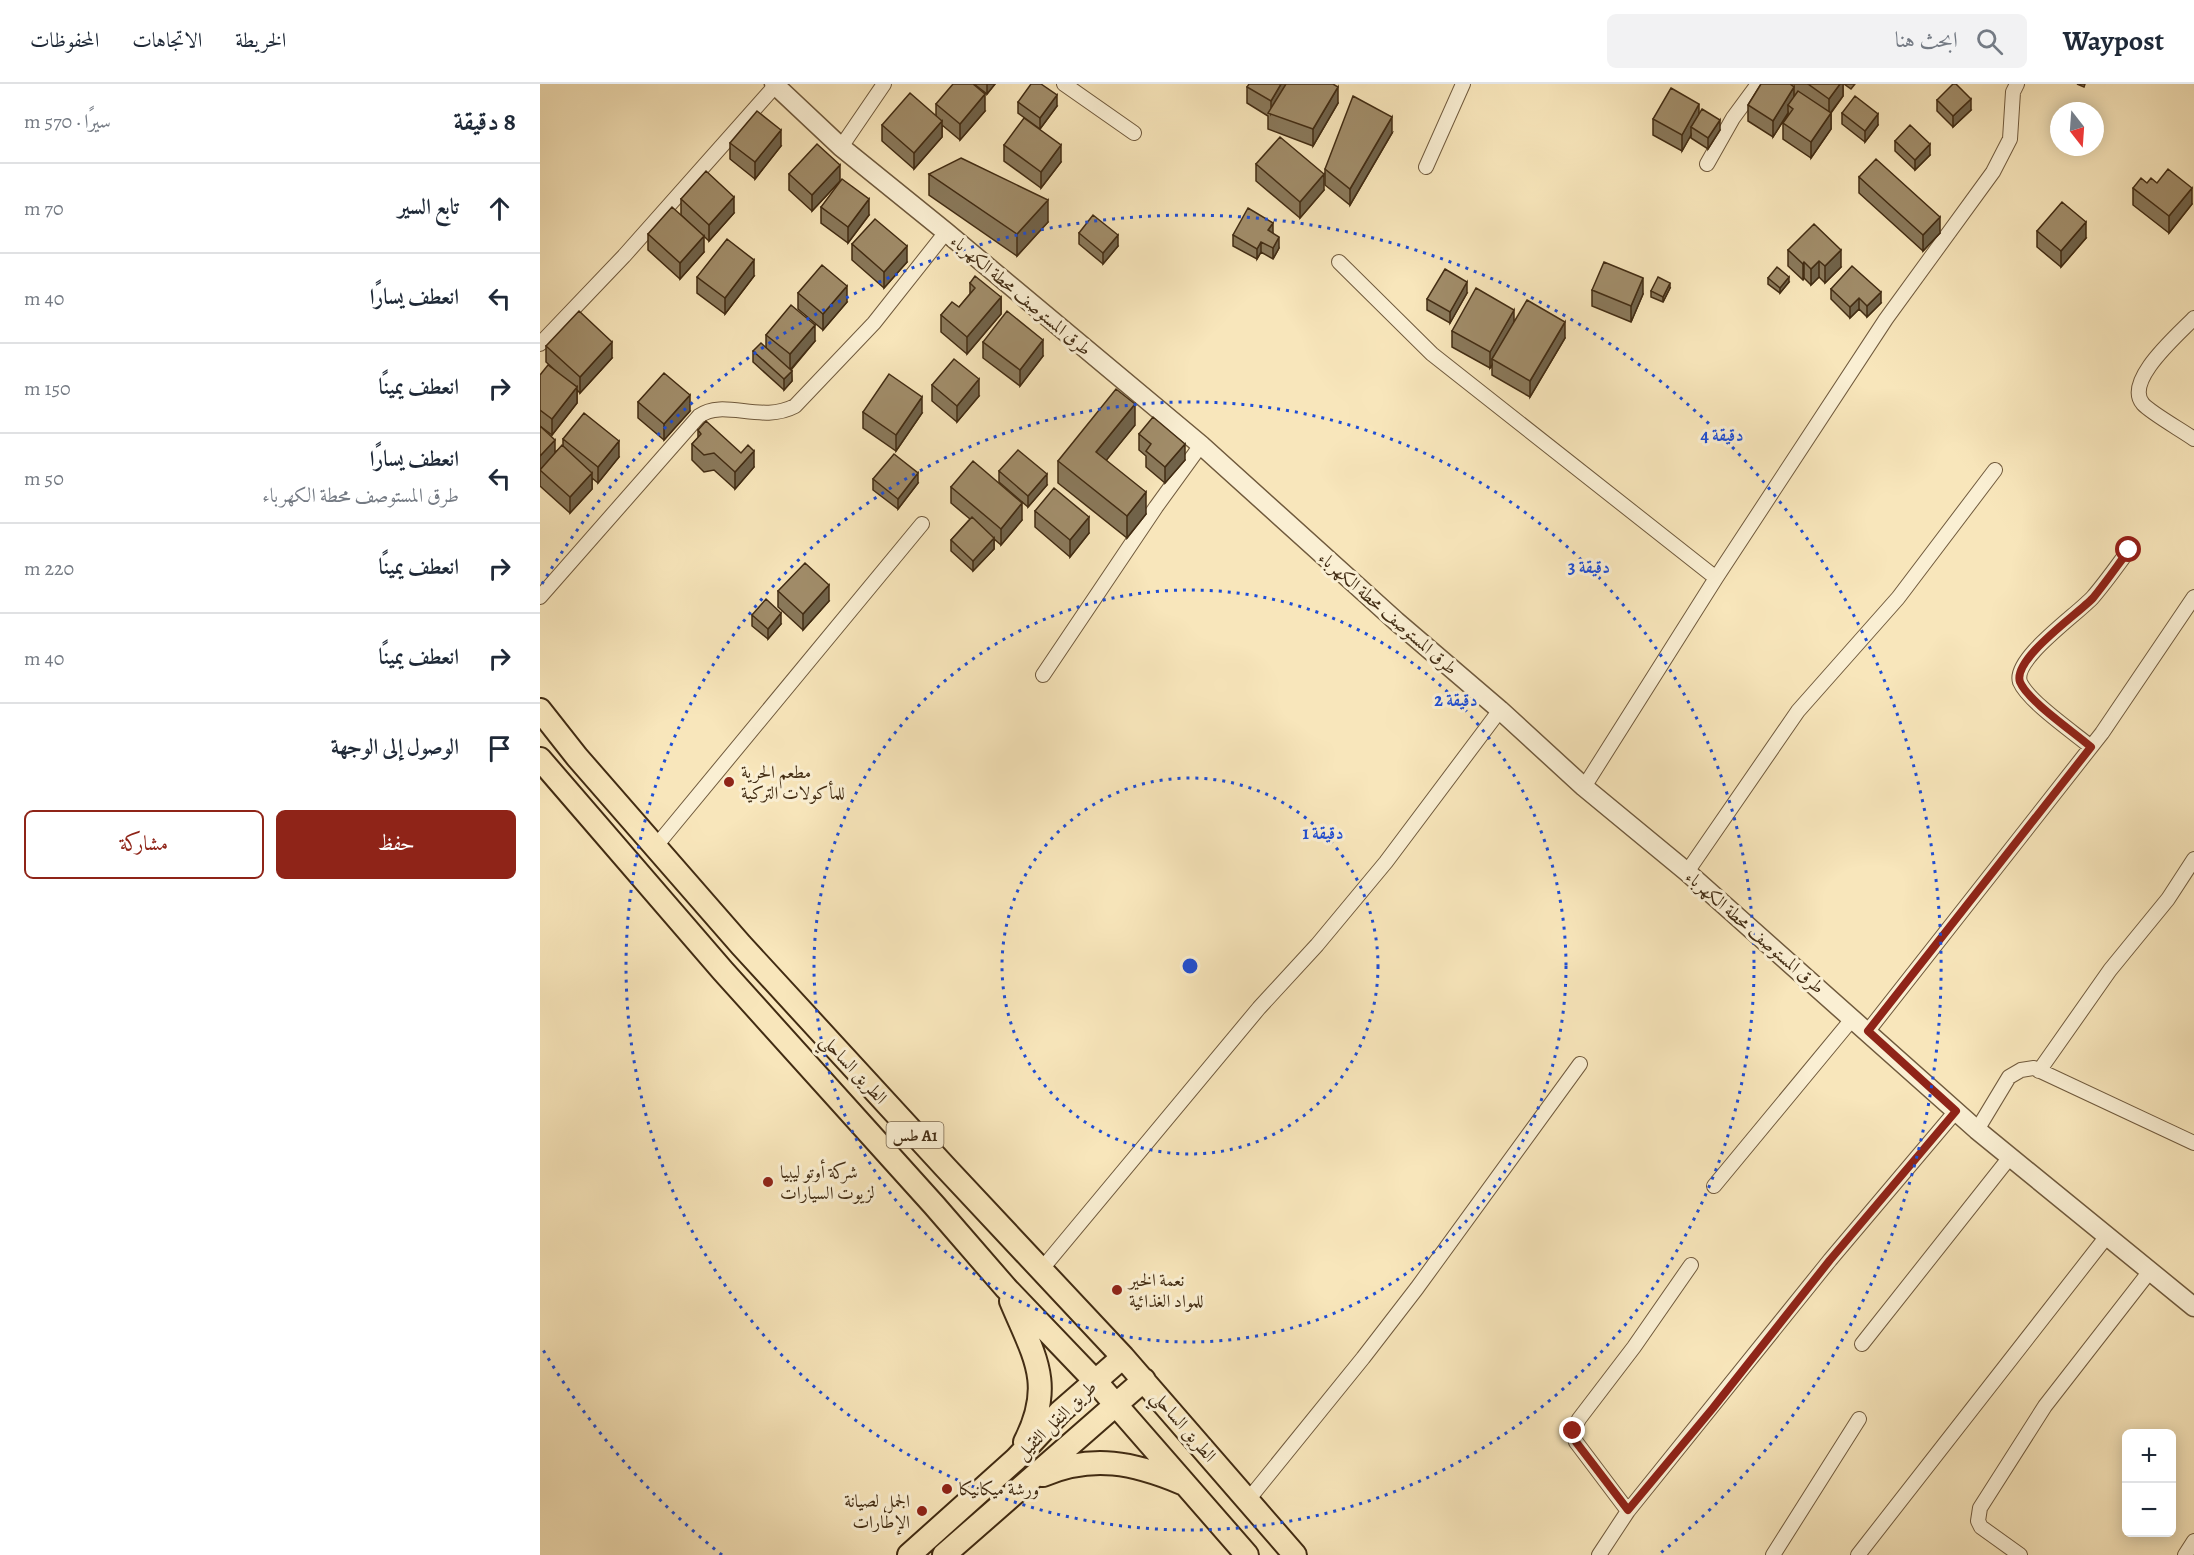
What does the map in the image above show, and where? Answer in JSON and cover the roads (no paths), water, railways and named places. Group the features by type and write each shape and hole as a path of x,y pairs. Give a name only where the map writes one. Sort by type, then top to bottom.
{"highway":[{"name":"الطريق الساحلي","path":"540,710 577,757 791,1000 1144,1380 1295,1555"},
{"name":"الطريق الساحلي","path":"540,759 696,941 1006,1288 1096,1382 1247,1555"},
{"path":"1006,1288 1033,1351 1040,1381 1040,1400 1034,1422 1016,1459"},
{"name":"طريق النقل الثقيل","path":"909,1555 1016,1459 1060,1412 1123,1357"},
{"name":"طريق النقل الثقيل","path":"944,1555 1144,1380"},
{"path":"1025,1483 1064,1467 1111,1462 1160,1474 1187,1486"}],"street":[{"path":"841,147 884,84"},
{"path":"1064,84 1134,133"},
{"path":"1426,167 1463,84"},
{"path":"1707,164 1733,118 1758,84"},
{"path":"540,344 624,256 775,85"},
{"name":"طرق المستوصف محطة الكهرباء","path":"775,85 841,147 1201,445 1336,568 1584,786 1687,872 1977,1130 2194,1307"},
{"path":"1584,786 1716,578 1886,319 1993,172 2010,139 2012,87"},
{"path":"540,597 699,416 717,409 772,414 784,412 795,406 874,323 946,232"},
{"path":"1339,262 1432,354 1716,578"},
{"path":"2194,318 2151,364 2138,390 2143,404 2194,439"},
{"path":"1043,675 1155,507 1201,445"},
{"path":"1687,872 1798,711 1898,598 1995,470"},
{"path":"656,846 922,524"},
{"path":"2091,747 2030,696 2021,683 2019,674 2024,664 2049,636 2092,599 2129,550"},
{"path":"1868,1031 2091,747 2194,597"},
{"path":"1041,1270 1259,1008 1317,945 1372,879 1500,710"},
{"path":"2039,1071 2110,970 2168,899 2194,859"},
{"path":"1714,1186 1853,1018"},
{"path":"1248,1500 1410,1297 1580,1064"},
{"path":"1977,1130 2009,1077 2021,1070 2034,1068 2194,1143"},
{"path":"1599,1555 1628,1510 1713,1408 1830,1260 1956,1111"},
{"path":"1862,1344 2010,1157"},
{"path":"1858,1555 2107,1236"},
{"path":"1628,1510 1576,1442 1573,1431 1691,1265"},
{"path":"2020,1555 1981,1527 1978,1521 1980,1508 2045,1406 2150,1271"},
{"path":"1773,1555 1859,1419"},
{"path":"2185,1555 2194,1541"}],"place":[{"name":"مطعم الحرية للمأكولات التركية","path":"729,782"},
{"name":"شركة أوتو ليبيا لزيوت السيارات","path":"768,1182"},
{"name":"نعمة الخير للمواد الغذائية","path":"1117,1290"},
{"name":"ورشة ميكانيكا","path":"947,1489"},
{"name":"الجمل لصيانة الإطارات","path":"922,1511"}]}
